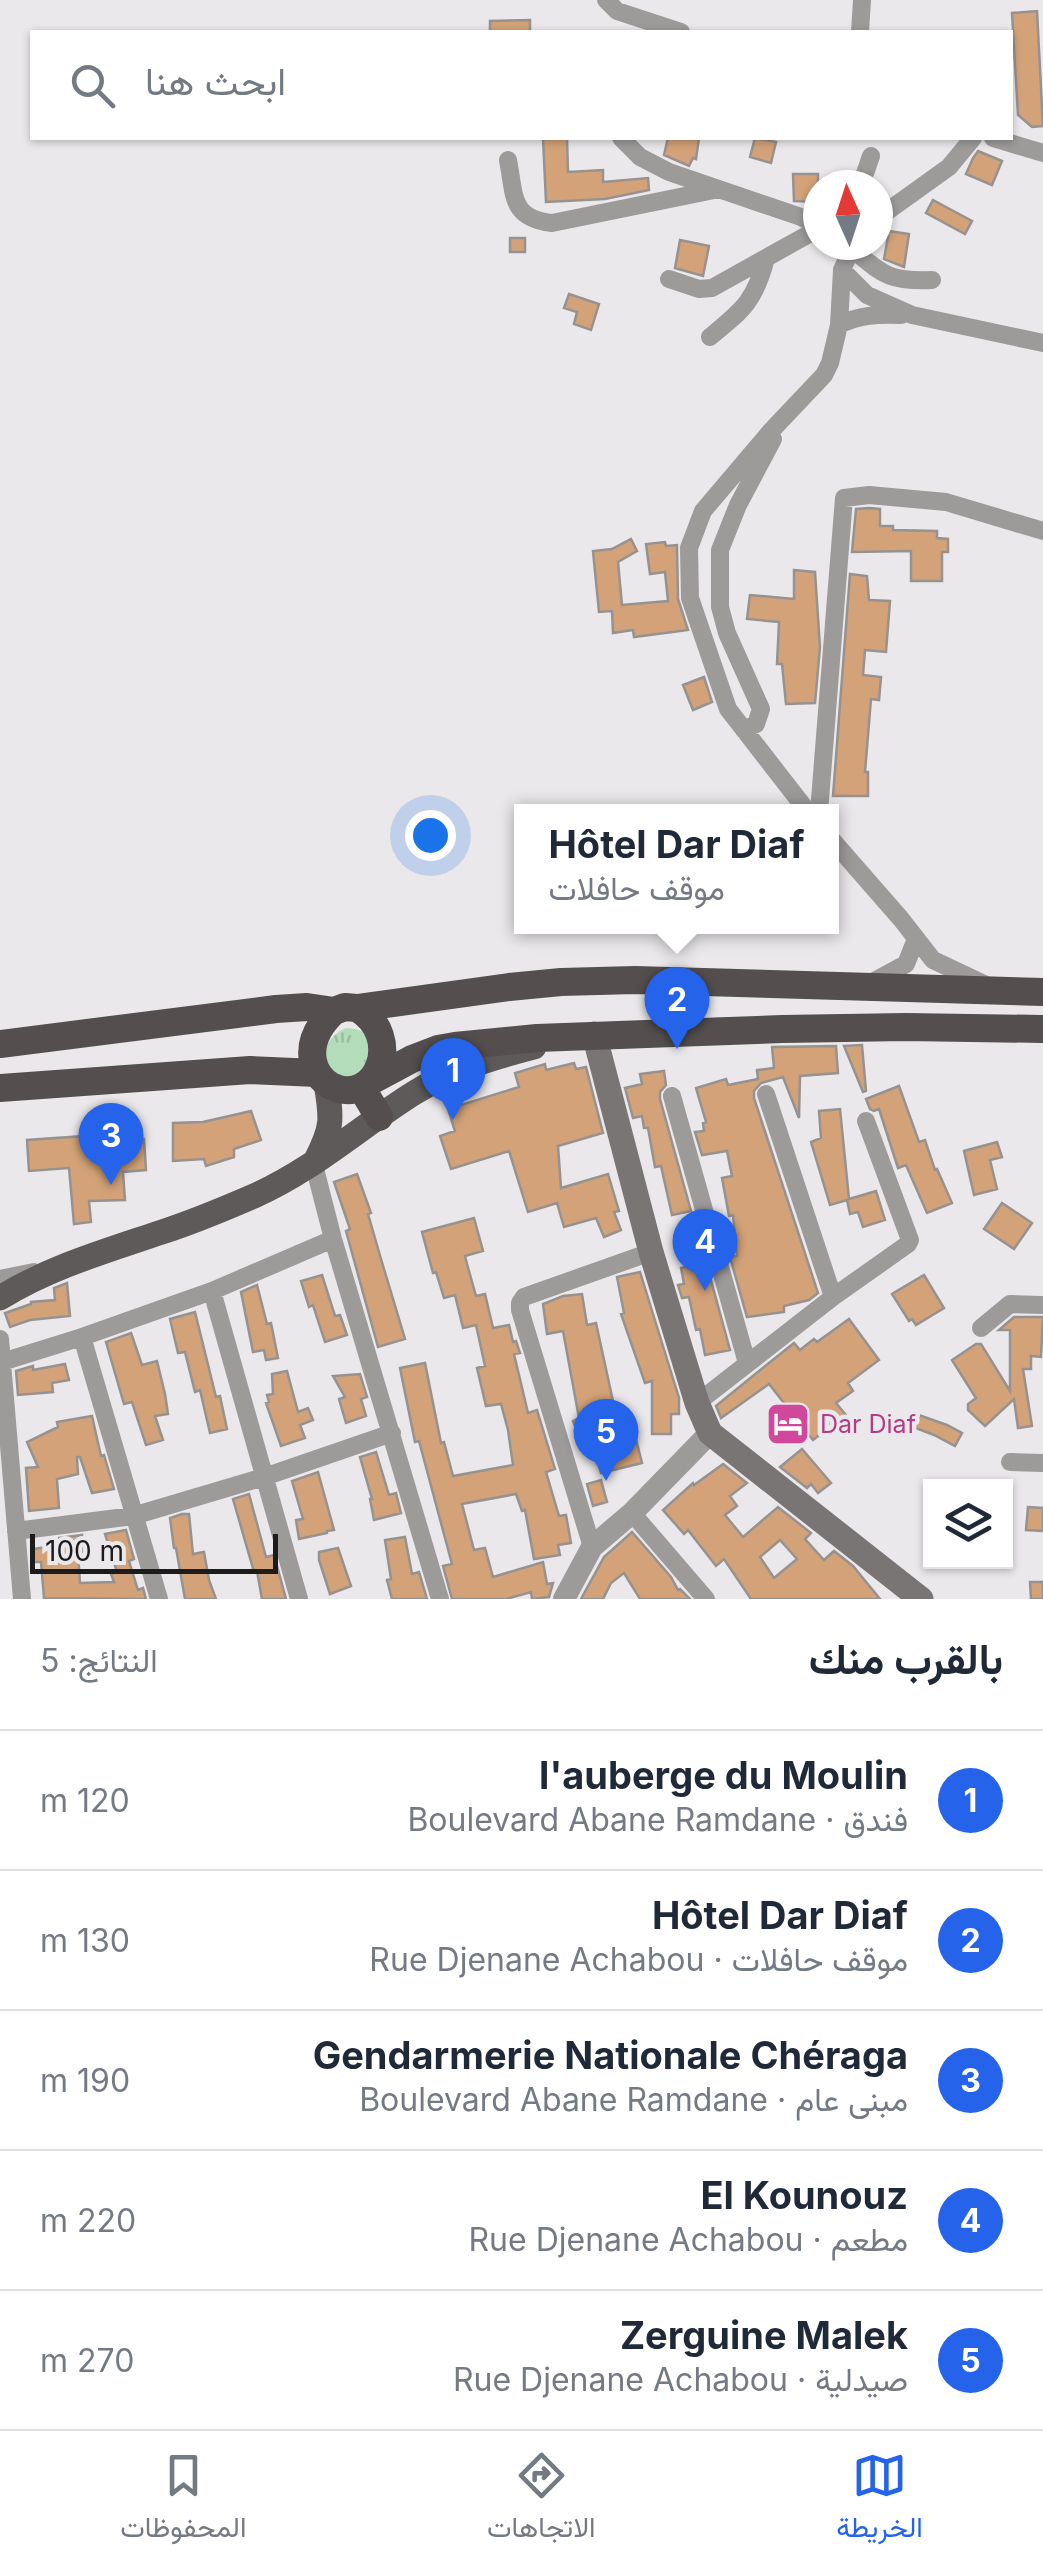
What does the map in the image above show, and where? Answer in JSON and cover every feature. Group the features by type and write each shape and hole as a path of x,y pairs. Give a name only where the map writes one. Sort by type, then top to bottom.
{"highway":[{"path":"0,1044 276,1008 345,1010 562,982 635,980 1043,992"},
{"path":"321,1078 313,1063 314,1040 325,1020 345,1010 374,1022 380,1034 382,1059 377,1072 365,1084"},
{"path":"0,1088 250,1070 321,1078 336,1088 349,1090 412,1059 454,1046 586,1034 906,1027 1043,1030"},
{"path":"365,1084 379,1117"}],"main road":[{"path":"0,1298 62,1266 257,1195 314,1165 414,1093 449,1074 496,1056 586,1034 696,1403 710,1434 920,1599"},
{"path":"314,1165 328,1136 330,1106 321,1078"}],"street":[{"path":"606,0 617,11 676,30"},
{"path":"860,30 862,0"},
{"path":"623,140 640,157 669,172 803,218"},
{"path":"893,207 949,167 972,140"},
{"path":"999,140 1043,154"},
{"path":"867,170 871,156"},
{"path":"508,160 516,202 532,221 552,223 720,189"},
{"path":"669,279 712,288 803,236"},
{"path":"710,337 750,300 759,286 766,258"},
{"path":"802,804 728,709 690,598 689,548 702,511 830,363 839,325 845,260"},
{"path":"865,260 890,278 932,280"},
{"path":"842,270 867,295 912,315"},
{"path":"839,325 879,314 912,315 1043,342"},
{"path":"744,730 756,724 761,709 727,633 720,607 720,550 738,505 786,414"},
{"path":"820,804 844,498 869,494 946,502 1043,531"},
{"path":"839,848 933,960 997,991"},
{"path":"865,986 906,964 916,938"},
{"path":"766,1094 833,1298"},
{"path":"672,1096 747,1363"},
{"path":"696,1403 833,1298 906,1248 910,1240 866,1121"},
{"path":"314,1165 440,1599"},
{"path":"2,1362 212,1291 333,1240"},
{"path":"592,1547 520,1303 524,1297 652,1252"},
{"path":"0,1280 62,1266"},
{"path":"212,1291 300,1599"},
{"path":"981,1328 1010,1304 1043,1305"},
{"path":"82,1337 159,1599"},
{"path":"0,1339 22,1599"},
{"path":"16,1531 134,1516 392,1433"},
{"path":"564,1599 592,1547 632,1513 710,1434"},
{"path":"1010,1462 1043,1464"},
{"path":"632,1513 706,1599"}],"green space":[{"path":"346,1028 365,1033 374,1059 353,1079 329,1070 324,1057 328,1043"}],"building":[{"path":"1037,11 1043,126 1032,127 1018,115 1012,13"},
{"path":"530,20 530,30 490,30 490,21"},
{"path":"543,140 567,140 568,172 603,170 603,182 648,178 649,190 605,199 546,202"},
{"path":"668,140 699,140 696,159 689,166 664,155"},
{"path":"754,140 776,142 771,163 750,157"},
{"path":"978,151 1002,161 992,185 966,174"},
{"path":"793,174 803,174 803,201 794,201"},
{"path":"933,200 972,221 965,234 926,213"},
{"path":"893,232 909,234 904,267 886,260 893,260"},
{"path":"510,238 525,238 525,252 510,252"},
{"path":"680,240 709,246 703,276 675,268"},
{"path":"569,294 599,304 591,330 574,324 577,312 564,308"},
{"path":"856,509 880,509 880,526 937,531 937,538 948,539 948,552 942,552 942,581 911,581 911,551 852,552"},
{"path":"631,539 637,551 618,562 622,605 668,601 665,572 650,574 646,544 677,545 678,599 688,630 634,637 633,630 613,633 612,611 599,612 593,551 612,549"},
{"path":"794,570 815,572 820,647 815,703 786,704 782,664 777,664 779,622 747,619 750,595 794,599"},
{"path":"850,574 867,576 869,600 890,601 886,652 865,650 863,675 881,677 879,700 871,699 865,772 868,796 833,796"},
{"path":"704,677 712,702 693,710 683,685"},
{"path":"862,1045 866,1091 863,1092 844,1046"},
{"path":"836,1046 838,1073 800,1076 799,1118 783,1077 761,1083 754,1091 818,1293 809,1300 784,1306 784,1312 747,1317 730,1257 737,1256 733,1215 729,1216 722,1178 732,1176 727,1151 702,1155 695,1132 704,1131 706,1122 696,1088 726,1079 728,1085 758,1079 757,1070 774,1068 772,1047"},
{"path":"574,1063 576,1069 586,1067 603,1133 558,1146 561,1188 608,1174 621,1230 604,1237 596,1218 564,1227 557,1203 528,1212 509,1151 451,1169 440,1136 455,1131 448,1109 519,1087 515,1073 545,1064 546,1070"},
{"path":"664,1071 666,1085 660,1099 691,1211 672,1215 661,1166 655,1167 648,1128 644,1128 642,1116 633,1118 625,1088 642,1084 640,1074"},
{"path":"899,1086 919,1142 925,1140 952,1203 927,1213 906,1165 898,1168 879,1109 870,1109 866,1099"},
{"path":"840,1109 849,1199 876,1191 885,1220 863,1227 858,1212 850,1214 847,1200 830,1205 811,1142 821,1138 819,1111"},
{"path":"251,1111 261,1140 234,1149 234,1157 206,1166 204,1159 173,1161 173,1123 203,1122"},
{"path":"105,1128 106,1142 144,1139 146,1170 123,1172 125,1200 89,1201 91,1222 74,1224 69,1168 29,1171 27,1140 84,1136 84,1129"},
{"path":"997,1142 1002,1157 990,1160 997,1189 974,1195 964,1151"},
{"path":"357,1174 405,1339 378,1347 346,1231 350,1229 334,1182"},
{"path":"1002,1203 1032,1223 1014,1249 984,1229"},
{"path":"474,1218 483,1251 465,1256 476,1296 485,1294 493,1328 509,1325 513,1342 516,1341 520,1353 514,1354 528,1413 537,1410 555,1469 546,1472 559,1516 566,1515 571,1543 558,1545 560,1555 534,1559 525,1510 522,1511 516,1494 462,1504 474,1550 485,1548 493,1577 543,1562 547,1584 553,1583 549,1597 532,1599 531,1592 506,1599 452,1599 443,1566 452,1564 419,1441 415,1442 400,1368 425,1363 441,1443 444,1442 453,1476 513,1465 501,1404 486,1406 477,1368 485,1366 476,1325 463,1328 455,1295 444,1298 422,1232"},
{"path":"706,1262 730,1350 705,1355 689,1297 682,1298 678,1285 684,1284 681,1268"},
{"path":"640,1272 679,1398 679,1414 671,1414 671,1434 652,1434 652,1381 645,1383 621,1314 624,1313 617,1277"},
{"path":"322,1275 335,1316 340,1315 347,1335 325,1342 301,1281"},
{"path":"924,1275 944,1308 916,1325 912,1319 909,1321 892,1294"},
{"path":"67,1283 70,1316 30,1320 10,1327 5,1313 31,1302 55,1300 54,1288"},
{"path":"257,1285 278,1358 266,1360 264,1350 253,1352 241,1292"},
{"path":"582,1294 587,1325 596,1323 616,1415 626,1438 635,1435 642,1463 601,1473 593,1443 584,1447 573,1421 579,1418 563,1331 547,1334 543,1304"},
{"path":"195,1312 227,1429 210,1433 200,1390 195,1392 185,1352 178,1353 170,1319"},
{"path":"1014,1317 1043,1317 1041,1357 1031,1356 1031,1369 1023,1369 1032,1426 1018,1428 1014,1399 985,1426 968,1410 968,1404 976,1398 952,1360 981,1344 1010,1391 1010,1330 999,1330"},
{"path":"849,1319 879,1360 848,1383 853,1391 836,1403 846,1415 813,1440 769,1384 721,1418 716,1406 794,1343 800,1350"},
{"path":"131,1333 142,1365 157,1361 168,1414 155,1416 163,1440 146,1445 132,1402 124,1404 106,1342"},
{"path":"65,1364 69,1380 52,1383 53,1392 18,1395 16,1371"},
{"path":"287,1371 298,1412 308,1408 313,1420 300,1425 305,1438 281,1446 266,1403 267,1395 273,1394 272,1374"},
{"path":"360,1374 367,1397 361,1399 366,1416 346,1423 339,1399 345,1397 333,1376"},
{"path":"913,1413 962,1433 955,1446 908,1425"},
{"path":"92,1416 114,1489 92,1493 77,1457 78,1474 57,1479 59,1508 29,1511 26,1468 38,1467 27,1442 58,1427 57,1422"},
{"path":"802,1449 831,1483 818,1493 811,1484 807,1488 780,1467"},
{"path":"376,1452 389,1495 396,1493 401,1513 374,1520 360,1457"},
{"path":"723,1464 747,1483 730,1496 737,1506 725,1515 743,1537 778,1507 811,1533 805,1539 824,1560 834,1551 853,1566 880,1599 751,1599 724,1559 716,1566 688,1530 684,1534 663,1510","holes":["780,1540 797,1559 774,1578 760,1557"]},
{"path":"318,1472 334,1530 299,1539 296,1520 303,1519 292,1481"},
{"path":"601,1480 607,1502 593,1506 587,1484"},
{"path":"249,1494 266,1557 274,1555 286,1599 262,1599 233,1499"},
{"path":"1028,1507 1043,1508 1043,1531 1026,1530"},
{"path":"189,1514 193,1554 204,1552 216,1599 185,1599 170,1518"},
{"path":"126,1530 134,1559 129,1561 138,1590 143,1588 146,1599 44,1598 41,1562 33,1562 33,1549 59,1545 58,1538 82,1535 82,1552 78,1552 80,1583 114,1582 111,1574 117,1572 105,1534"},
{"path":"632,1532 678,1590 690,1599 640,1599 624,1573 611,1583 603,1599 581,1599 604,1557"},
{"path":"405,1537 412,1574 419,1572 427,1599 392,1599 385,1540"},
{"path":"338,1548 351,1586 330,1594 319,1552"},
{"path":"1030,1582 1043,1582 1043,1599 1031,1599"}],"place":[{"name":"Hôtel Dar Diaf","path":"677,1049"},
{"name":"l'auberge du Moulin","path":"453,1120"},
{"name":"Gendarmerie Nationale Chéraga","path":"111,1185"},
{"name":"El Kounouz","path":"705,1291"},
{"name":"Dar Diaf","path":"788,1424"},
{"name":"Zerguine Malek","path":"606,1481"}]}
